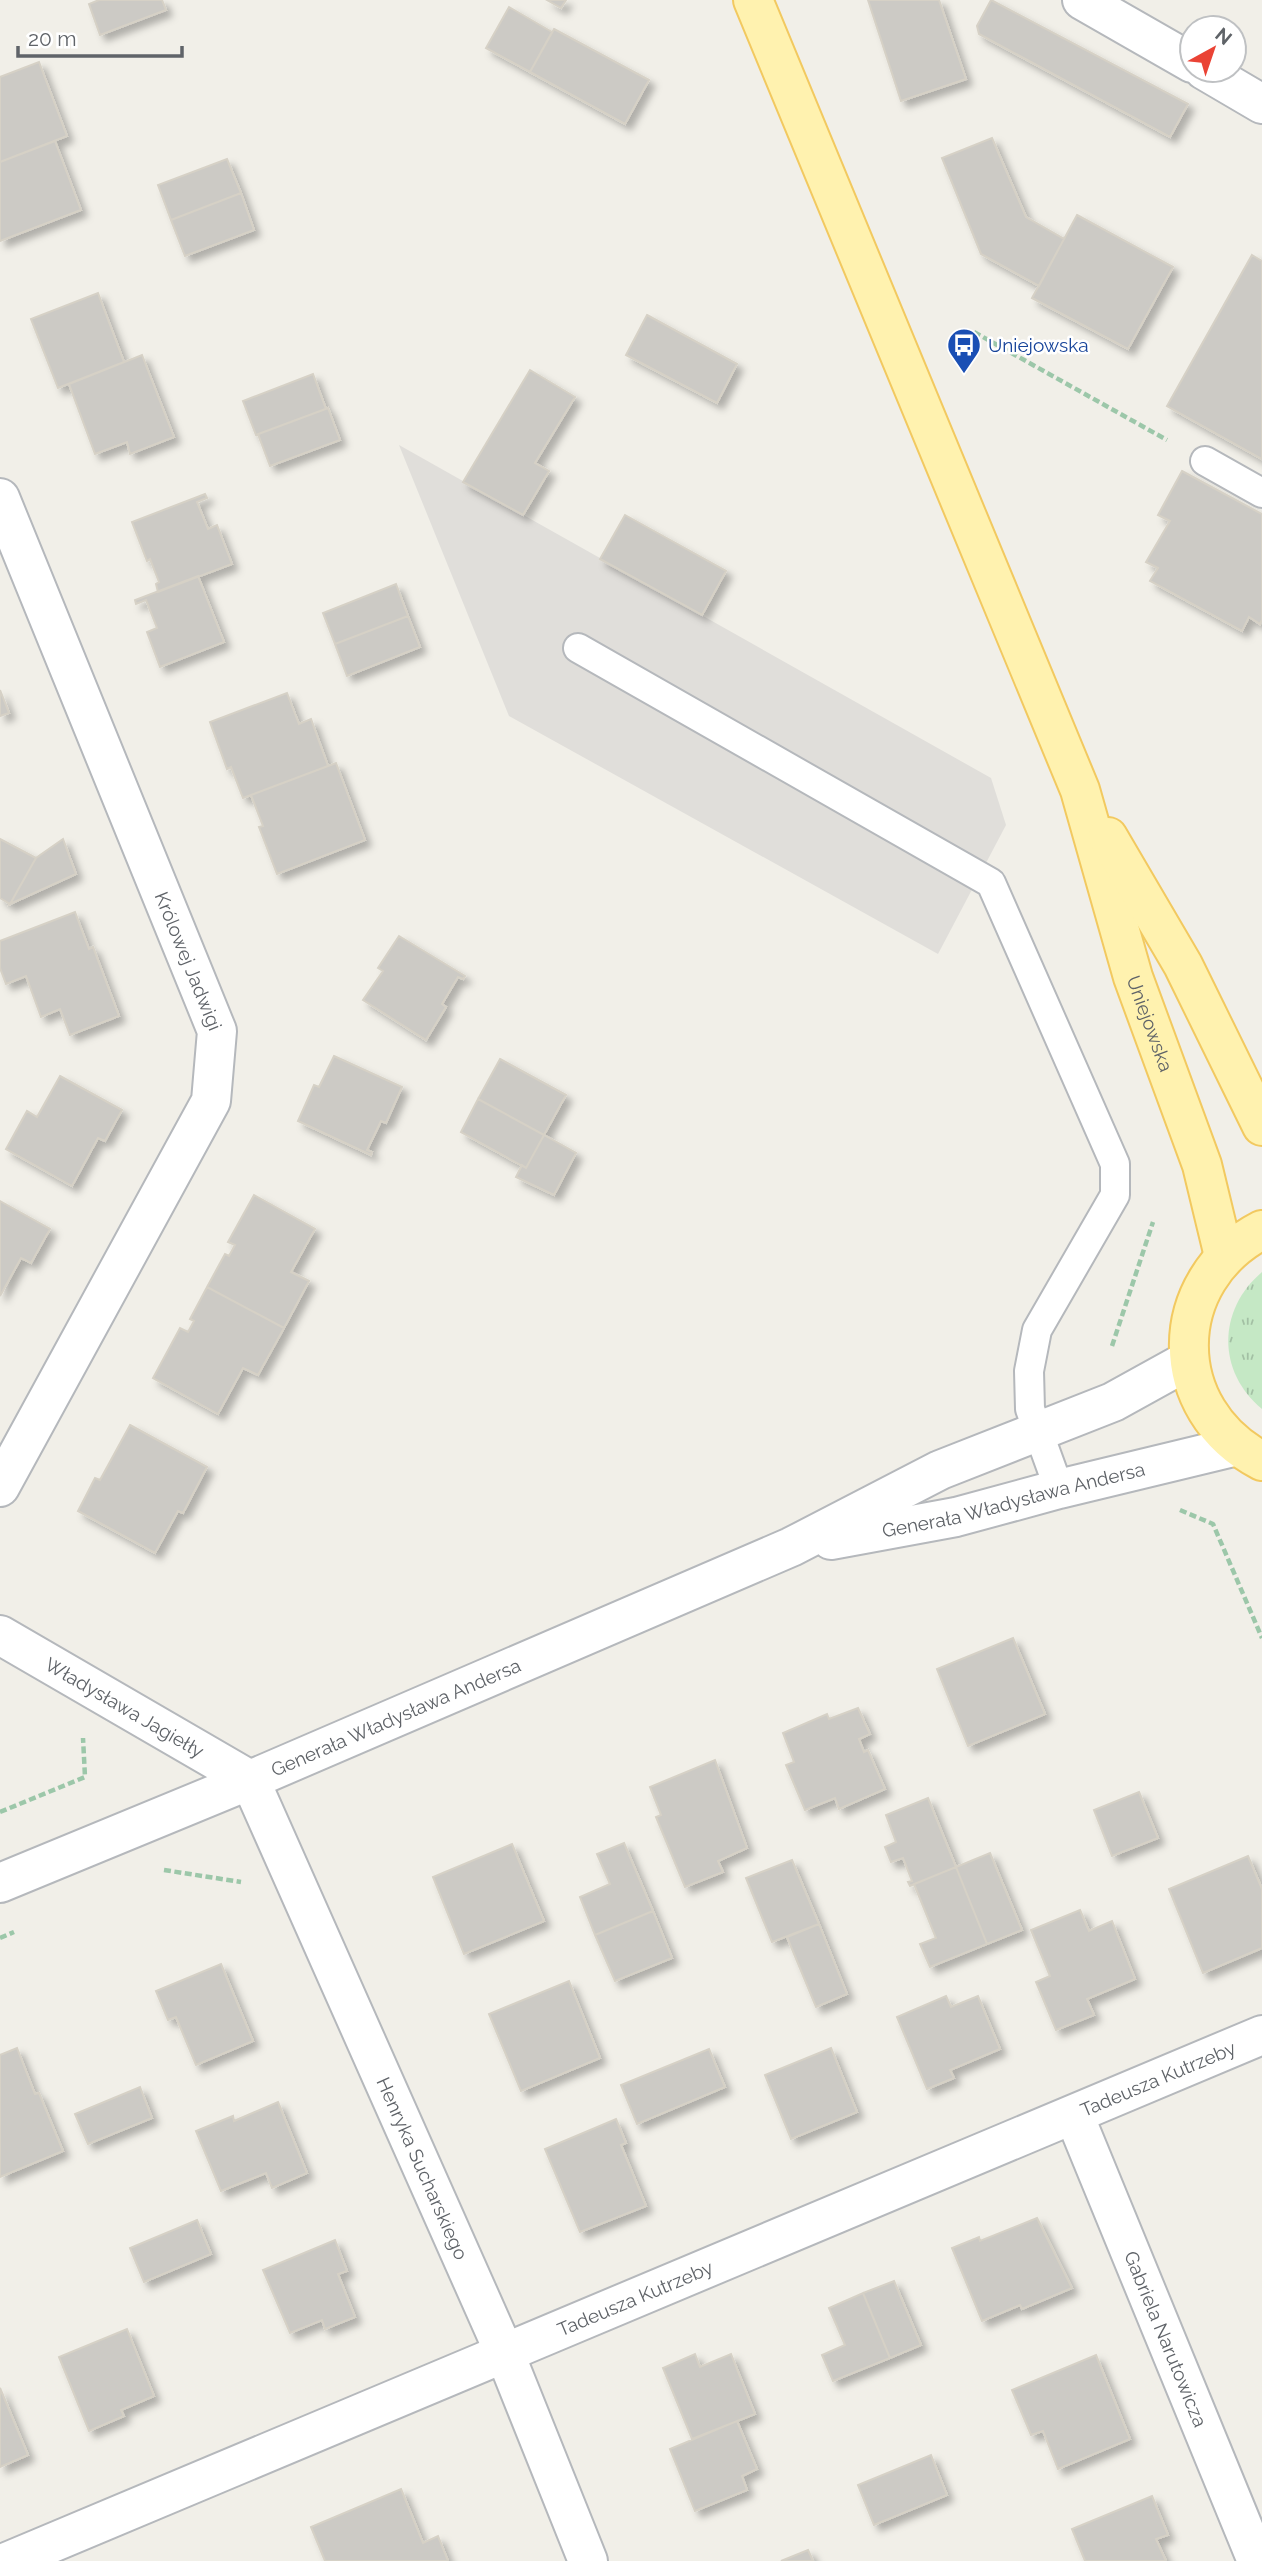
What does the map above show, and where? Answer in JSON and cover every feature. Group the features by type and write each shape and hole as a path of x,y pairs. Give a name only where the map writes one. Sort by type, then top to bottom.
{"main road":[{"name":"Uniejowska","path":"752,0 1080,790 1133,977 1202,1165 1224,1256"},
{"name":"Uniejowska","path":"1080,790 1183,965 1262,1126"},
{"path":"1250,1453 1214,1422 1197,1393 1189,1360 1188,1332 1194,1304 1206,1279 1224,1256 1244,1239 1262,1230"}],"street":[{"path":"1082,0 1178,55"},
{"path":"1228,84 1262,104"},
{"name":"Królowej Jadwigi","path":"0,498 217,1031 211,1101 0,1487"},
{"name":"Generała Władysława Andersa","path":"0,1883 250,1780 791,1548 940,1470 1113,1402 1189,1360"},
{"name":"Generała Władysława Andersa","path":"791,1548 957,1517 1059,1489 1250,1453"},
{"name":"Władysława Jagiełły","path":"0,1635 250,1780"},
{"name":"Henryka Sucharskiego","path":"250,1780 505,2354 589,2561"},
{"name":"Tadeusza Kutrzeby","path":"9,2561 1262,2035"},
{"name":"Gabriela Narutowicza","path":"1074,2115 1257,2561"}],"lane":[{"path":"1205,461 1262,493"},
{"path":"578,648 991,883 1115,1164 1115,1195 1037,1330 1029,1371 1030,1409 1059,1489"}],"path":[{"path":"974,332 1205,461"},
{"path":"1111,1351 1157,1209"},
{"path":"1176,1509 1213,1524 1262,1638"},
{"path":"0,1812 85,1777 83,1737"},
{"path":"152,1874 165,1869 247,1883 289,1869"},
{"path":"0,1938 25,1927"}],"shaded area":[{"path":"399,445 991,778 1006,825 938,954 509,716"}],"green space":[{"path":"1262,1272 1262,1409 1247,1394 1237,1377 1230,1359 1228,1341 1230,1322 1237,1304 1247,1287"}],"building":[{"path":"99,0 162,0 166,10 100,35 89,4"},
{"path":"547,0 566,0 561,8"},
{"path":"868,0 939,0 966,79 901,101"},
{"path":"991,0 1188,104 1170,137 979,34 977,26"},
{"path":"509,7 552,32 530,72 486,48"},
{"path":"554,29 649,80 625,124 530,72"},
{"path":"39,62 67,136 0,162 0,77"},
{"path":"992,138 1026,217 1064,239 1039,286 981,254 942,158"},
{"path":"55,141 81,210 0,241 0,162"},
{"path":"227,159 241,193 171,220 158,185"},
{"path":"241,193 254,230 185,256 171,220"},
{"path":"1077,215 1173,267 1128,349 1032,298"},
{"path":"1252,255 1262,261 1262,459 1167,406"},
{"path":"98,293 124,362 58,388 31,319"},
{"path":"647,315 737,364 717,403 626,355"},
{"path":"142,355 174,437 130,454 127,442 95,454 69,384"},
{"path":"530,370 575,397 535,463 549,471 523,515 463,482"},
{"path":"313,374 326,409 256,435 243,401"},
{"path":"328,408 340,440 270,466 258,434"},
{"path":"1182,471 1262,514 1260,624 1249,617 1242,631 1150,581 1158,568 1146,562 1170,521 1158,515"},
{"path":"205,494 207,498 197,502 208,529 217,525 232,564 158,592 156,584 159,582 150,559 147,561 132,522"},
{"path":"625,515 726,571 702,615 600,559"},
{"path":"198,576 224,642 160,667 147,632 157,628 146,600 136,604 135,600"},
{"path":"396,584 408,616 335,644 323,613"},
{"path":"408,616 420,647 347,676 335,644"},
{"path":"0,690 9,713 0,716"},
{"path":"287,693 299,724 311,719 328,766 243,798 231,767 227,769 210,722"},
{"path":"336,763 365,840 277,874 259,827 263,826 251,795"},
{"path":"0,839 36,858 10,904 0,898"},
{"path":"63,839 76,874 10,904 36,858"},
{"path":"75,912 89,949 93,947 119,1016 70,1035 60,1009 41,1017 26,976 6,984 0,968 0,941"},
{"path":"399,936 465,976 463,979 458,977 442,1004 446,1007 426,1040 363,1000 383,971 378,968"},
{"path":"334,1056 402,1087 386,1123 381,1121 367,1150 372,1152 371,1155 298,1121 314,1085 319,1087"},
{"path":"500,1059 566,1095 544,1135 478,1099"},
{"path":"60,1076 122,1110 105,1141 98,1138 72,1186 6,1149 27,1111 37,1117"},
{"path":"478,1099 544,1135 526,1168 461,1132"},
{"path":"544,1135 576,1153 554,1195 516,1177 522,1165 526,1168"},
{"path":"254,1195 315,1229 291,1272 309,1281 284,1328 207,1287 225,1254 229,1256 235,1245 228,1242"},
{"path":"0,1201 50,1229 31,1263 21,1258 0,1296"},
{"path":"207,1287 284,1328 258,1375 243,1368 218,1414 153,1378 180,1328 188,1332 194,1321 190,1319"},
{"path":"130,1425 207,1467 183,1513 178,1511 155,1553 78,1511 95,1478 100,1480"},
{"path":"1013,1638 1045,1714 968,1746 937,1669"},
{"path":"858,1708 870,1734 859,1739 864,1752 868,1750 885,1789 839,1809 835,1798 805,1810 786,1765 794,1762 783,1733 827,1714 829,1719"},
{"path":"715,1760 747,1848 718,1861 723,1872 685,1887 656,1817 661,1815 650,1787"},
{"path":"1139,1792 1158,1838 1112,1856 1094,1810"},
{"path":"928,1798 956,1867 910,1886 908,1882 912,1881 903,1858 891,1862 885,1847 896,1842 886,1815"},
{"path":"624,1843 653,1911 595,1935 580,1897 610,1884 597,1854"},
{"path":"512,1844 544,1921 464,1954 433,1877"},
{"path":"990,1853 1022,1930 987,1944 956,1867"},
{"path":"1248,1856 1262,1889 1262,1948 1203,1973 1169,1889"},
{"path":"792,1860 819,1924 772,1942 746,1878"},
{"path":"956,1867 987,1944 930,1967 920,1944 936,1938 914,1884"},
{"path":"1080,1910 1089,1931 1112,1921 1135,1979 1087,1999 1094,2015 1056,2030 1036,1982 1050,1976 1031,1930"},
{"path":"653,1911 672,1958 615,1981 595,1935"},
{"path":"819,1924 847,1994 816,2007 787,1937"},
{"path":"221,1964 253,2041 196,2065 176,2017 168,2020 156,1991"},
{"path":"569,1981 600,2058 521,2091 489,2014"},
{"path":"946,1996 951,2007 978,1996 1000,2049 950,2070 954,2078 927,2089 897,2017"},
{"path":"17,2048 35,2094 39,2093 63,2151 0,2177 0,2055"},
{"path":"831,2048 857,2112 791,2139 765,2075"},
{"path":"709,2049 725,2087 637,2124 621,2085"},
{"path":"140,2087 152,2118 88,2144 75,2114"},
{"path":"278,2102 307,2173 272,2188 266,2173 221,2191 196,2131 233,2116 234,2121"},
{"path":"616,2119 626,2143 621,2145 646,2206 580,2232 545,2149"},
{"path":"1037,2218 1072,2288 1022,2309 1020,2305 982,2321 952,2248 979,2237 980,2241"},
{"path":"197,2220 211,2254 144,2282 130,2248"},
{"path":"335,2240 347,2271 338,2274 355,2317 325,2329 322,2320 290,2333 263,2270"},
{"path":"894,2281 921,2345 890,2358 863,2293"},
{"path":"863,2293 890,2358 833,2381 822,2355 845,2345 829,2308"},
{"path":"127,2329 154,2396 121,2410 124,2416 89,2431 59,2357"},
{"path":"695,2354 700,2367 731,2354 755,2414 692,2439 663,2368"},
{"path":"1096,2355 1130,2439 1058,2469 1043,2431 1031,2435 1012,2390"},
{"path":"0,2388 28,2455 0,2467"},
{"path":"737,2421 757,2469 742,2476 747,2490 695,2511 670,2449"},
{"path":"931,2455 947,2495 874,2525 858,2485"},
{"path":"401,2489 423,2543 438,2536 448,2561 325,2561 311,2527"},
{"path":"1152,2496 1168,2535 1156,2539 1166,2561 1085,2561 1072,2529"},
{"path":"808,2550 813,2561 781,2561"}],"place":[{"name":"Uniejowska","path":"964,375"}]}
